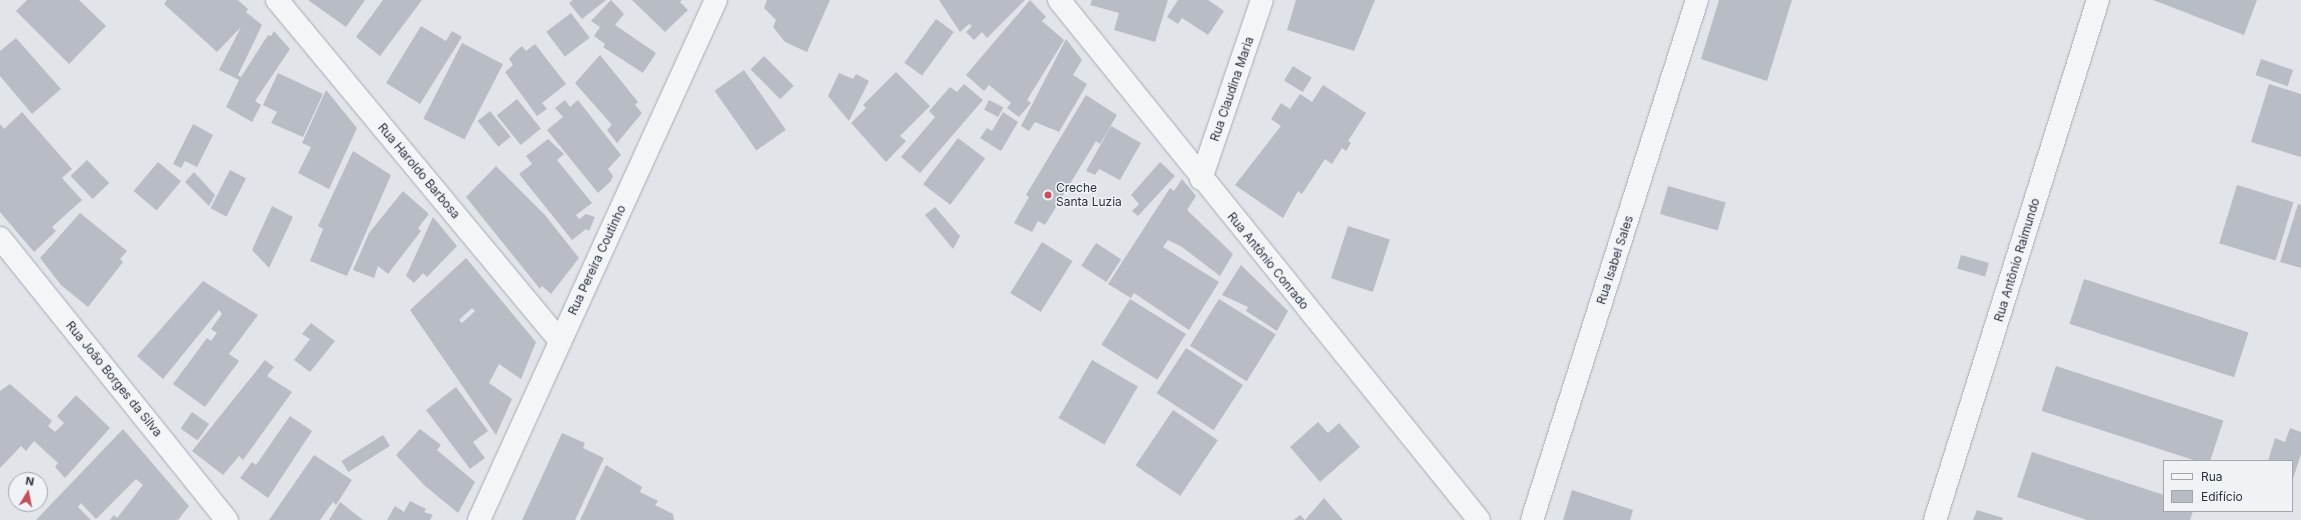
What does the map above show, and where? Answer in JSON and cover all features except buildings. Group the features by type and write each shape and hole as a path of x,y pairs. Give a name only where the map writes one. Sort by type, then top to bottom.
{"street":[{"name":"Rua Haroldo Barbosa","path":"277,0 560,341"},
{"name":"Rua Pereira Coutinho","path":"479,520 716,0"},
{"name":"Rua Antônio Conrado","path":"1059,0 1201,179 1479,520"},
{"name":"Rua Claudina Maria","path":"1201,179 1262,0"},
{"name":"Rua Isabel Sales","path":"1532,520 1698,0"},
{"name":"Rua Antônio Raimundo","path":"1935,520 2098,0"},
{"name":"Rua João Borges da Silva","path":"0,238 227,520"}],"place":[{"name":"Creche Santa Luzia","path":"1048,195"}]}
